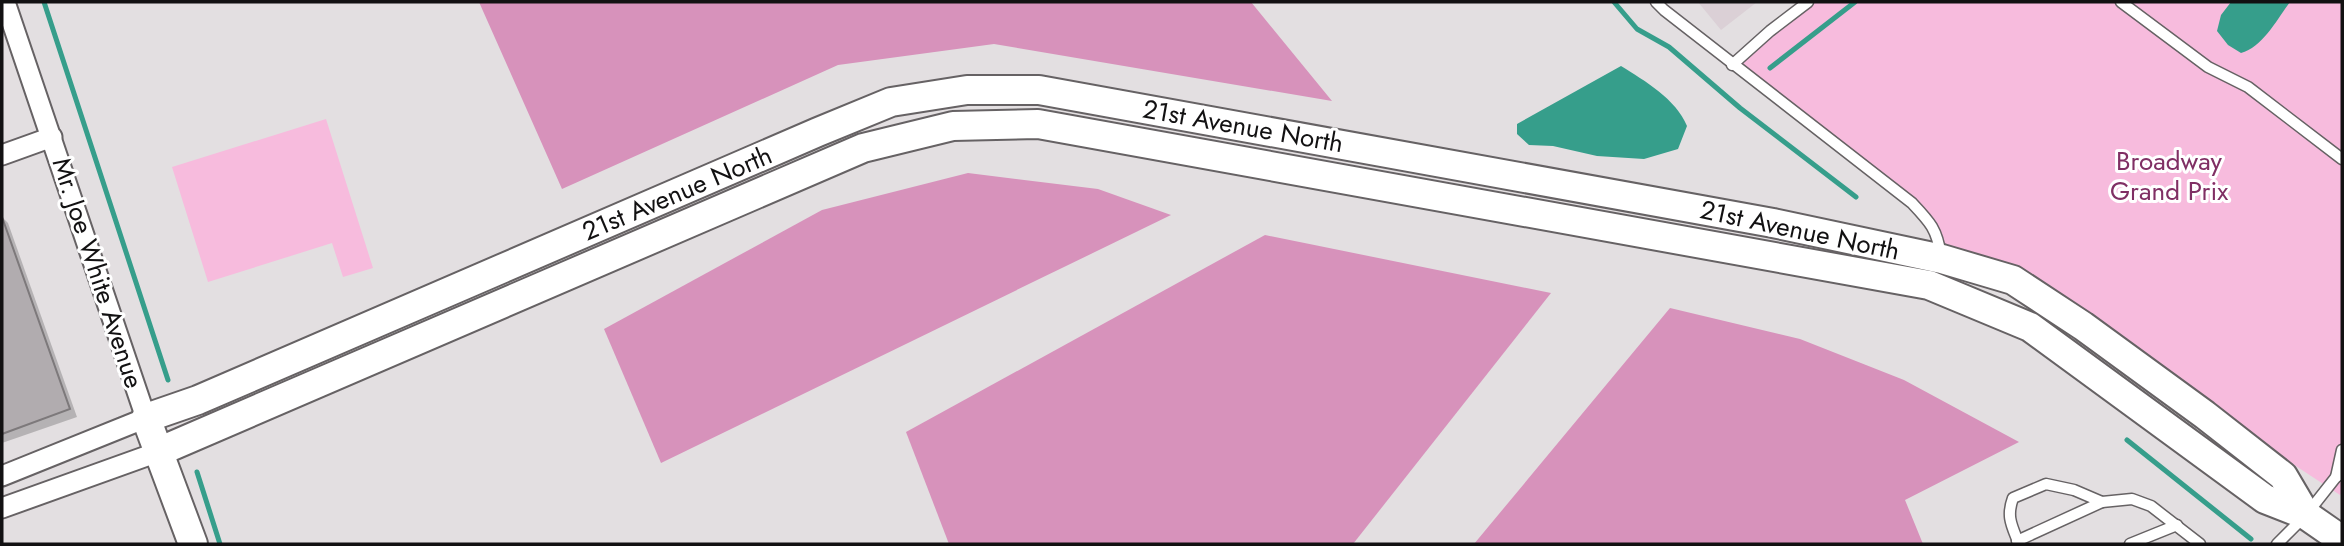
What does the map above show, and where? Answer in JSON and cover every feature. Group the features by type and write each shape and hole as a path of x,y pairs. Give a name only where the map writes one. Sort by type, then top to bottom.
{"street":[{"name":"Mr. Joe White Avenue","path":"5,2 146,418 192,544"},
{"name":"21st Avenue North","path":"146,418 198,400 891,102 967,90 1039,90 1194,117 1773,223 1942,260 2013,280 2083,326 2114,369"},
{"name":"21st Avenue North","path":"158,452 863,148 953,126 1038,124 1929,285 2030,327 2205,415 2283,475 2306,515 2342,540"},
{"path":"2,155 52,137"},
{"path":"2,475 146,418"},
{"path":"2,508 158,452"}],"lane":[{"path":"1656,2 1732,65 1912,204 1932,224 1938,236 1942,260"},
{"path":"1732,65 1808,2"},
{"path":"2121,2 2208,67 2248,87 2342,159"},
{"path":"2277,544 2306,515 2339,475 2342,450"},
{"path":"2102,502 2074,490 2046,484 2013,498 2009,510 2010,523 2018,542 2102,502 2132,499 2151,506 2200,544"},
{"path":"2130,544 2177,525"}],"shaded area":[{"path":"479,2 1251,2 1332,101 994,44 838,65 562,189"},
{"path":"1698,2 1757,2 1721,30"},
{"path":"2231,2 2290,2 2263,39 2241,53 2228,45 2217,31 2221,15"},
{"path":"1621,66 1668,99 1682,116 1687,126 1678,149 1644,159 1597,156 1553,146 1529,145 1517,134 1517,124"},
{"path":"968,173 1098,189 1171,215 661,463 604,329 822,210"},
{"path":"1265,235 1551,293 1353,544 949,544 906,432"},
{"path":"1670,308 1800,339 1904,380 2019,442 1905,500 1923,544 1474,544"}],"green space":[{"name":"Broadway Grand Prix","path":"1808,2 2342,2 2340,495 2013,280 1942,259 1932,224 1732,65"},
{"path":"326,119 373,268 343,277 332,243 208,282 172,167"}],"building":[{"path":"2,217 70,409 2,434"}],"waterway":[{"path":"44,2 168,380"},
{"path":"1614,2 1637,29 1669,47 1740,108 1856,197"},
{"path":"1770,68 1855,2"},
{"path":"2127,440 2251,539"},
{"path":"197,472 220,544"}]}
